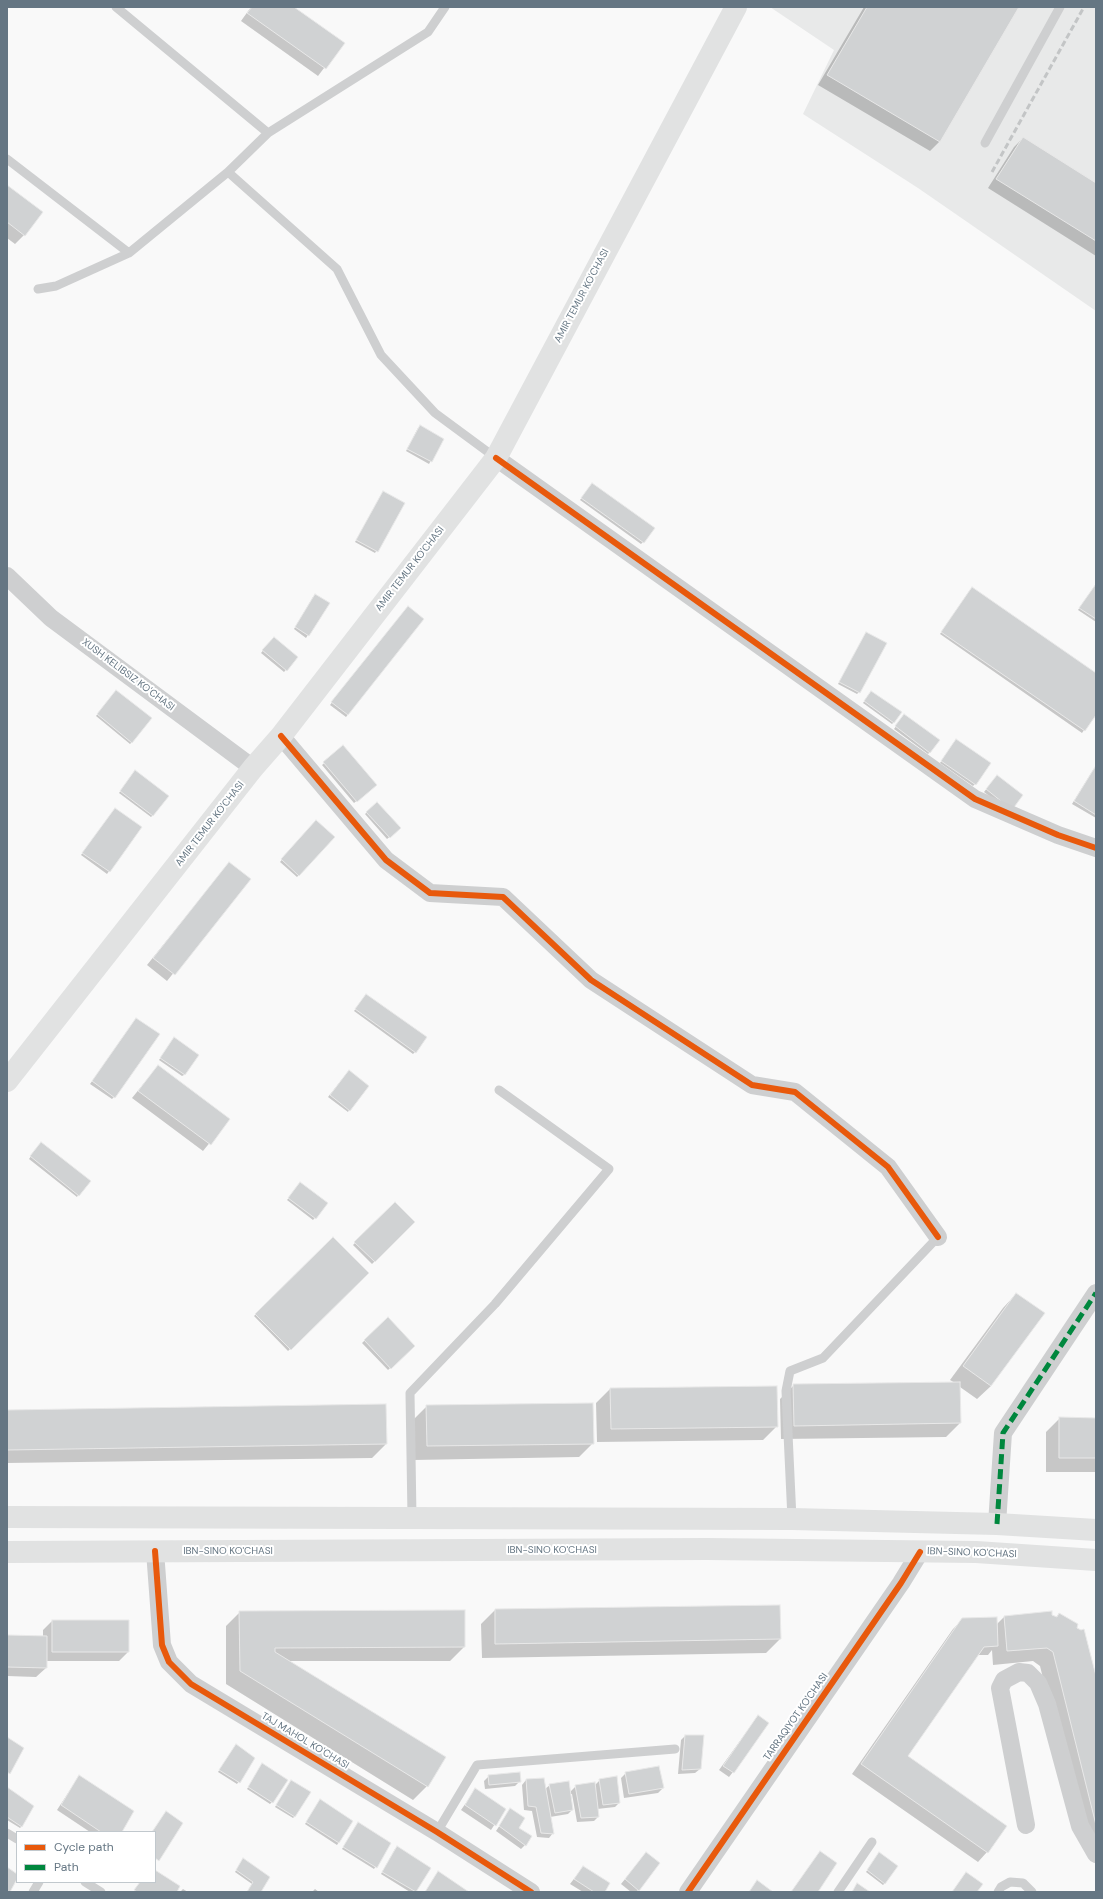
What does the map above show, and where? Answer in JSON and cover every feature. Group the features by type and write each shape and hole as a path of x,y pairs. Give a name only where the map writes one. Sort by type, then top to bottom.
{"main road":[{"name":"AMIR TEMUR KO'CHASI","path":"7,1081 253,768 281,736 496,458 736,7"},
{"path":"7,1517 792,1519 998,1524 1096,1530"},
{"name":"IBN-SINO KO'CHASI","path":"7,1552 707,1549 976,1552 1096,1560"}],"street":[{"path":"496,458 975,799 1058,834 1096,848"},
{"name":"XUSH KELIBSIZ KO'CHASI","path":"7,576 51,618 253,768"},
{"path":"281,736 386,860 424,889 430,893 503,897 591,980 752,1085 795,1092 888,1167 938,1237"},
{"path":"998,1524 1003,1433 1096,1293"},
{"name":"TAJ MAHOL KO'CHASI","path":"156,1551 162,1646 169,1662 185,1679 437,1832 531,1892"},
{"name":"TARRAQIYOT KO'CHASI","path":"688,1892 901,1583 920,1552"},
{"path":"1026,1825 1000,1688 1004,1680 1019,1672 1028,1673 1038,1682 1049,1712 1080,1826 1096,1854"}],"lane":[{"path":"116,7 268,133"},
{"path":"38,289 56,286 129,253 228,172 268,133 428,32 445,7"},
{"path":"985,143 1060,7"},
{"path":"7,159 129,253"},
{"path":"228,172 337,269 381,355 386,361 435,412 496,458"},
{"path":"412,1517 410,1393 495,1304 609,1169 499,1090"},
{"path":"792,1519 786,1391 790,1371 823,1358 938,1237"},
{"path":"437,1832 477,1765 675,1749"},
{"path":"7,1833 16,1838"},
{"path":"838,1892 872,1842"},
{"path":"998,1892 1001,1887 1010,1882 1023,1884 1032,1892"},
{"path":"33,1892 38,1883"},
{"path":"87,1883 101,1892"}],"shaded area":[{"path":"770,7 1096,7 1096,311 918,188 803,114 834,50"}],"building":[{"path":"252,7 294,7 345,43 326,69 247,13"},
{"path":"867,7 1019,7 940,142 827,75"},
{"path":"1023,137 1096,183 1096,241 996,179"},
{"path":"7,185 43,212 25,236 7,222"},
{"path":"420,425 444,439 432,462 407,449"},
{"path":"592,483 655,528 644,543 581,498"},
{"path":"383,491 405,503 378,552 356,540"},
{"path":"1096,584 1096,619 1079,608"},
{"path":"972,587 1096,673 1096,715 1085,731 941,632"},
{"path":"315,594 330,603 309,636 295,627"},
{"path":"408,606 424,619 348,715 331,702"},
{"path":"866,632 887,643 860,693 839,682"},
{"path":"274,637 298,657 287,671 262,650"},
{"path":"116,690 152,718 132,743 97,714"},
{"path":"871,691 902,712 894,723 864,701"},
{"path":"904,714 940,740 930,753 895,726"},
{"path":"956,739 991,763 976,785 941,761"},
{"path":"343,745 377,785 357,802 323,762"},
{"path":"1096,767 1096,815 1074,801"},
{"path":"135,770 169,796 153,816 120,791"},
{"path":"997,775 1023,795 1012,810 986,789"},
{"path":"377,802 401,828 390,838 366,812"},
{"path":"115,808 142,827 110,872 82,853"},
{"path":"316,820 335,837 299,876 281,859"},
{"path":"229,862 251,879 175,975 153,958"},
{"path":"366,994 427,1037 416,1053 355,1009"},
{"path":"136,1018 160,1034 115,1098 92,1081"},
{"path":"174,1037 199,1055 185,1075 160,1058"},
{"path":"158,1065 230,1119 211,1145 138,1091"},
{"path":"349,1070 369,1086 350,1111 330,1095"},
{"path":"41,1142 91,1181 79,1196 30,1156"},
{"path":"300,1182 328,1203 316,1219 288,1198"},
{"path":"395,1202 415,1222 375,1262 354,1242"},
{"path":"333,1237 369,1273 291,1350 255,1314"},
{"path":"1016,1293 1045,1313 991,1386 963,1366"},
{"path":"388,1317 415,1346 391,1369 364,1340"},
{"path":"960,1382 961,1423 794,1426 793,1384"},
{"path":"777,1386 778,1427 611,1429 610,1388"},
{"path":"593,1403 594,1444 427,1446 426,1405"},
{"path":"386,1404 387,1444 7,1450 7,1410"},
{"path":"1059,1417 1096,1418 1096,1458 1059,1458"},
{"path":"780,1605 781,1639 495,1644 495,1609"},
{"path":"465,1610 465,1647 275,1648 275,1652 446,1757 428,1787 240,1671 239,1611"},
{"path":"1052,1611 1052,1615 1057,1617 1059,1613 1078,1624 1077,1628 1081,1630 1084,1629 1096,1676 1096,1825 1053,1652 1047,1648 1007,1651 1004,1616"},
{"path":"997,1617 998,1646 984,1647 908,1756 1007,1826 988,1853 861,1764 962,1618"},
{"path":"52,1620 129,1620 129,1652 52,1652"},
{"path":"7,1635 47,1636 47,1668 7,1667"},
{"path":"758,1715 769,1723 734,1773 723,1766"},
{"path":"685,1735 704,1735 701,1769 682,1770"},
{"path":"7,1737 24,1748 10,1774 7,1772"},
{"path":"236,1744 255,1758 240,1783 219,1770"},
{"path":"262,1763 288,1780 273,1803 248,1787"},
{"path":"659,1766 664,1788 629,1794 625,1772"},
{"path":"520,1772 521,1782 489,1785 488,1775"},
{"path":"79,1775 134,1811 123,1831 100,1831 61,1805"},
{"path":"617,1776 620,1803 603,1805 599,1779"},
{"path":"544,1778 554,1834 541,1833 536,1807 528,1806 526,1779"},
{"path":"291,1780 311,1792 295,1817 276,1805"},
{"path":"569,1781 573,1810 555,1813 549,1784"},
{"path":"595,1782 599,1817 581,1818 575,1785"},
{"path":"7,1787 34,1806 22,1827 7,1817"},
{"path":"475,1788 506,1809 496,1826 465,1805"},
{"path":"320,1799 353,1821 339,1843 306,1822"},
{"path":"510,1808 525,1818 519,1828 532,1836 526,1846 499,1826"},
{"path":"166,1811 183,1823 159,1861 156,1859 156,1831 153,1831"},
{"path":"358,1822 391,1843 377,1868 343,1847"},
{"path":"397,1846 431,1868 416,1892 382,1872"},
{"path":"820,1851 837,1863 818,1892 791,1892"},
{"path":"646,1852 660,1863 639,1891 625,1879"},
{"path":"879,1852 898,1866 885,1884 867,1870"},
{"path":"243,1858 270,1877 261,1892 247,1892 253,1882 236,1870"},
{"path":"583,1866 610,1883 605,1892 594,1892 574,1879"},
{"path":"7,1867 16,1873 16,1881 10,1892 7,1891"},
{"path":"156,1871 180,1886 177,1892 137,1892 134,1890 139,1883 156,1883"},
{"path":"438,1871 469,1892 425,1892"},
{"path":"966,1872 983,1884 977,1892 952,1892"},
{"path":"757,1880 773,1892 749,1892"},
{"path":"857,1883 870,1892 852,1892"}],"railway":[{"path":"992,172 1084,7"}],"marked path":[{"path":"997,1524 1003,1433 1096,1293"}],"cycle path":[{"path":"496,458 975,799 1058,835 1096,848"},
{"path":"281,736 386,860 430,893 503,897 591,980 752,1085 795,1092 888,1167 938,1237"},
{"path":"155,1551 162,1645 169,1662 191,1684 437,1832 531,1892"},
{"path":"688,1892 901,1583 920,1552"}]}
